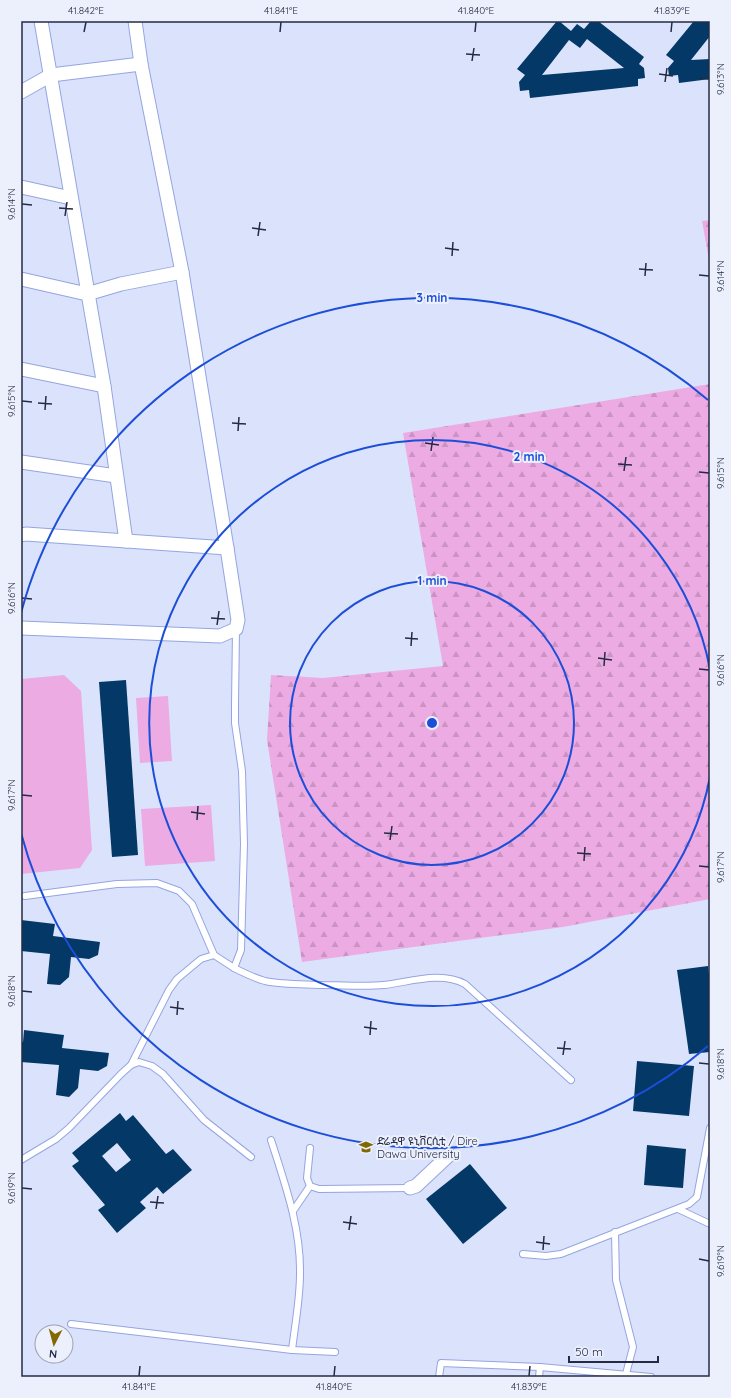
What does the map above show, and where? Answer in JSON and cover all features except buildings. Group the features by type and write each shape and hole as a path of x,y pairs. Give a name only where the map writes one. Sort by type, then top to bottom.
{"street":[{"path":"41,21 104,386 126,541"},
{"path":"21,628 220,636 236,629 238,620 182,272 141,64 135,21"},
{"path":"21,92 51,76 141,64"},
{"path":"21,187 71,198"},
{"path":"21,279 87,294 121,284 182,272"},
{"path":"21,369 104,386"},
{"path":"21,462 116,476"},
{"path":"21,535 26,534 227,548"},
{"path":"410,1188 416,1186 449,1155"}],"lane":[{"path":"234,968 241,950 244,844 242,771 234,705 236,629"},
{"path":"25,896 117,884 157,883 179,891 192,904 214,955 234,968 266,981 366,986 384,985 423,979 458,980 465,984 571,1080"},
{"path":"21,1160 56,1139 69,1128 131,1064 169,990 177,979 201,959 214,955"},
{"path":"131,1064 139,1062 144,1063 152,1066 163,1074 204,1120 251,1157"},
{"path":"523,1254 546,1256 561,1254 689,1204 697,1197 710,1128"},
{"path":"271,1140 293,1211 297,1238 300,1274 292,1350"},
{"path":"310,1148 307,1178 310,1186"},
{"path":"293,1211 310,1186"},
{"path":"310,1186 319,1189 410,1188"},
{"path":"678,1209 710,1224"},
{"path":"615,1232 616,1280 633,1347 626,1374"},
{"path":"74,1324 292,1350 334,1352"},
{"path":"439,1377 441,1363 540,1367 651,1377"},
{"path":"540,1367 540,1377"}],"green space":[{"path":"710,220 710,265 702,221"},
{"path":"710,384 710,899 563,927 302,962 267,740 271,675 323,678 443,666 403,433"},
{"path":"64,675 81,691 92,850 80,868 21,874 21,679"},
{"path":"168,696 172,761 140,763 136,698"},
{"path":"211,805 215,861 145,866 141,809"}],"place":[{"name":"ድሬዳዋ ዩኒቨርሲቲ / Dire Dawa University","path":"366,1147"}]}
